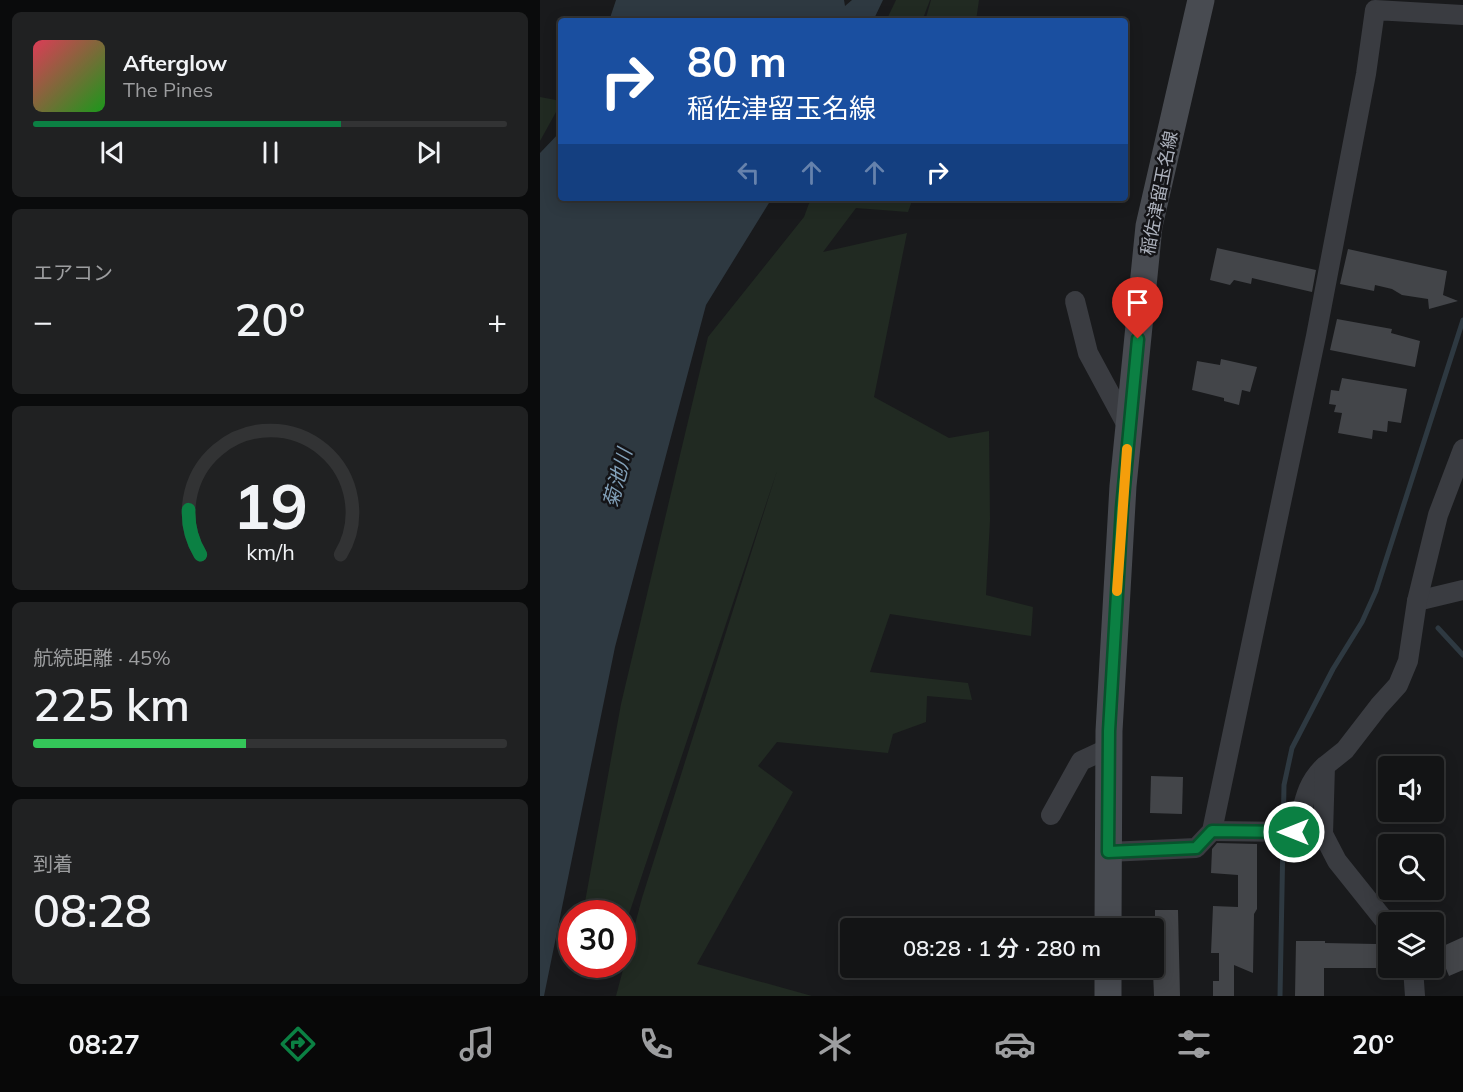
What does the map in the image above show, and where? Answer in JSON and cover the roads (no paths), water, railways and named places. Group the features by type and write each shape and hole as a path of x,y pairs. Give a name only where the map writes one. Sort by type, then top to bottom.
{"main road":[{"name":"稲佐津留玉名線","path":"1108,918 1109,748 1122,498 1149,226 1201,0"},
{"path":"1107,996 1108,978"}],"street":[{"path":"1108,852 1196,848 1212,831 1316,336 1366,74 1375,10 1463,15"},
{"path":"1075,301 1088,353 1129,429"},
{"path":"1212,831 1294,832 1297,830 1309,785 1315,776 1345,750 1398,685 1408,661 1417,601 1438,515 1463,449"},
{"path":"1417,601 1463,590"},
{"path":"1051,815 1081,761 1109,748"},
{"path":"1325,766 1323,834 1337,861 1378,912"},
{"path":"1414,978 1415,996"}],"water":[{"path":"616,0 844,0 845,6 852,0 883,0 874,18 610,18"},
{"name":"菊池川","path":"558,134 558,201 770,201 706,305 615,647 564,900 558,900 558,927 544,996 540,996 540,153"}],"waterway":[{"path":"1280,996 1284,785 1292,748 1333,669 1362,622 1376,591 1463,320"},
{"path":"1438,628 1463,655"}]}
